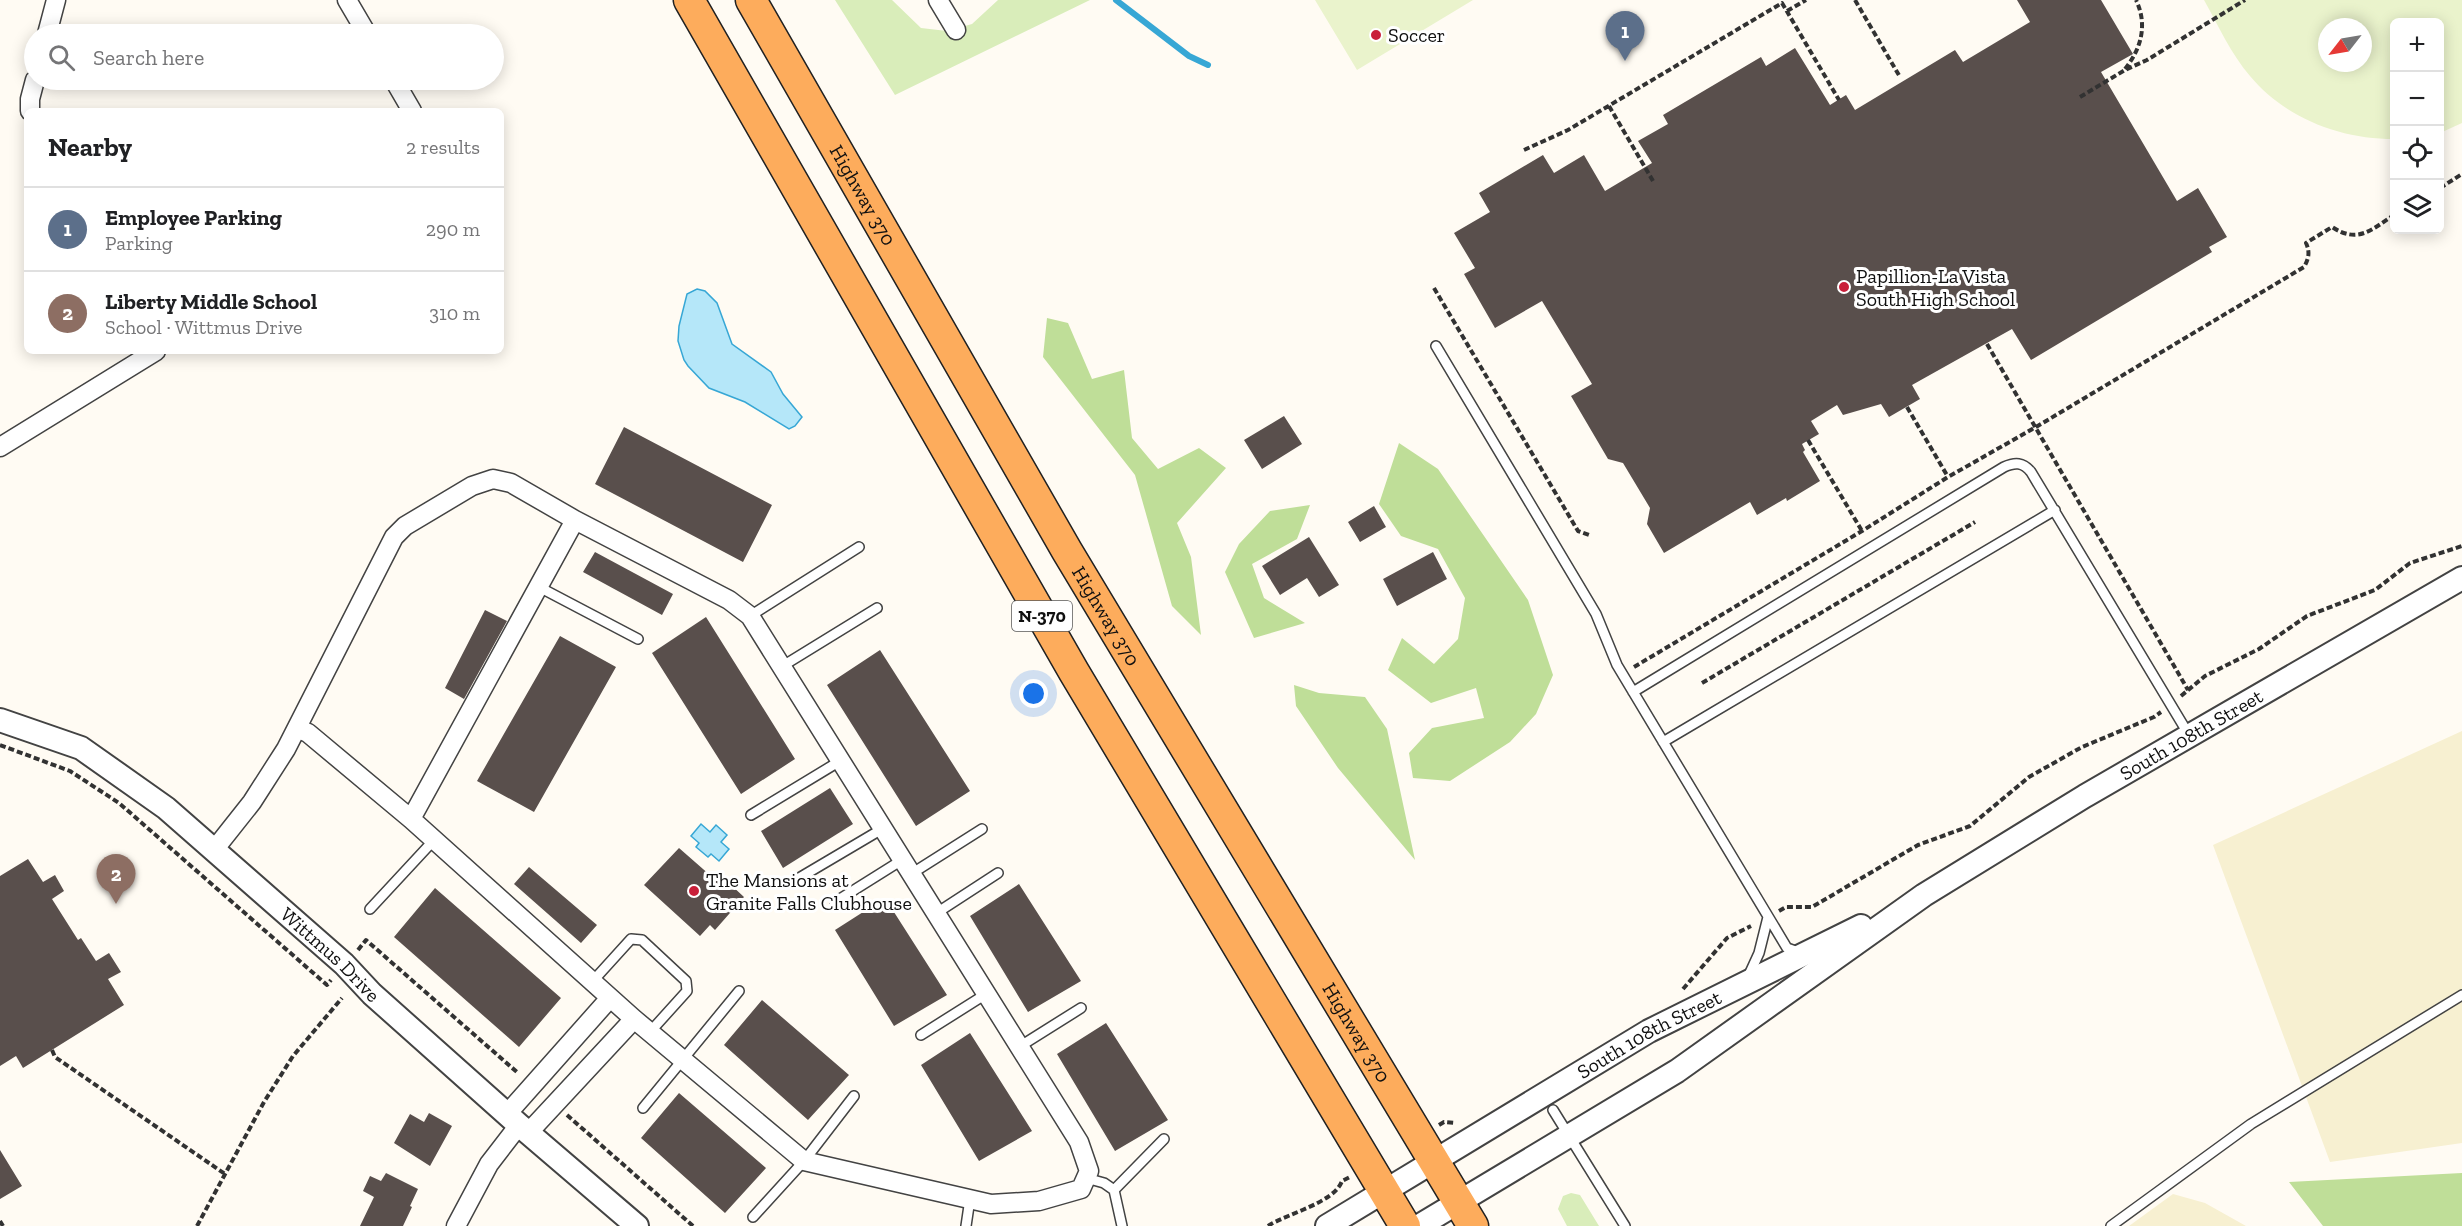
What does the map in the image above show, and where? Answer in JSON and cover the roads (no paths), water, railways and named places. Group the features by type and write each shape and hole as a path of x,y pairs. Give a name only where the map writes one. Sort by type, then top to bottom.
{"highway":[{"name":"N-370","path":"689,0 1074,672 1405,1226"},
{"name":"Highway 370","path":"751,0 1067,551 1466,1214"}],"street":[{"path":"50,24 56,0"},
{"path":"347,0 361,24"},
{"path":"938,0 956,30"},
{"path":"30,108 32,90"},
{"path":"400,90 410,108"},
{"path":"0,447 144,354"},
{"path":"214,850 252,802 297,728 394,537 405,526 472,486 494,479 510,483 575,520 729,600 750,616 1079,1142 1089,1171 1081,1189 1039,1201 992,1204 804,1161 634,1019 411,819 308,733 297,728"},
{"path":"411,819 575,520"},
{"name":"South 108th Street","path":"1466,1214 1569,1136 1677,1071 1924,895 2085,796 2462,578"},
{"name":"Wittmus Drive","path":"0,720 81,748 166,808 344,964 372,994 518,1124 637,1226"},
{"name":"South 108th Street","path":"1378,1178 1426,1149 1649,1031 1924,895"},
{"path":"456,1226 489,1164 610,998"},
{"path":"518,1124 634,1019"},
{"path":"1326,1226 1378,1178"},
{"path":"1419,1226 1466,1214"}],"lane":[{"path":"1436,346 1596,614 1622,674 1787,948 1793,952 1809,952"},
{"path":"1634,692 2008,465 2021,464 2028,468 2055,510 2190,736"},
{"path":"1663,742 2055,510"},
{"path":"750,616 858,547"},
{"path":"539,587 638,639"},
{"path":"781,667 877,608"},
{"path":"751,814 840,761"},
{"path":"794,882 882,829"},
{"path":"835,902 982,829"},
{"path":"370,909 434,840"},
{"path":"935,914 998,873"},
{"path":"1742,985 1760,953 1768,917"},
{"path":"592,982 631,939 642,940 686,981 687,991 650,1032"},
{"path":"643,1108 739,991"},
{"path":"921,1035 986,994"},
{"path":"2111,1226 2252,1124 2462,995"},
{"path":"1019,1047 1081,1008"},
{"path":"753,1218 804,1161 854,1096"},
{"path":"1553,1110 1625,1226"},
{"path":"1114,1190 1164,1138"},
{"path":"1086,1178 1104,1183 1114,1190 1122,1226"},
{"path":"966,1226 970,1200"}],"water":[{"path":"697,289 705,291 717,303 732,344 771,372 783,394 802,417 795,426 789,429 745,402 709,388 688,366 678,341 679,326 687,294"},
{"path":"701,824 710,832 716,825 727,835 721,842 729,849 719,861 711,854 708,857 696,847 699,843 691,836"}],"waterway":[{"path":"1116,0 1189,56 1208,65"}],"place":[{"name":"Soccer","path":"1376,35"},
{"name":"Employee Parking","path":"1625,61"},
{"name":"Papillion-La Vista South High School","path":"1844,287"},
{"name":"The Mansions at Granite Falls Clubhouse","path":"694,891"},
{"name":"Liberty Middle School","path":"116,904"}]}
